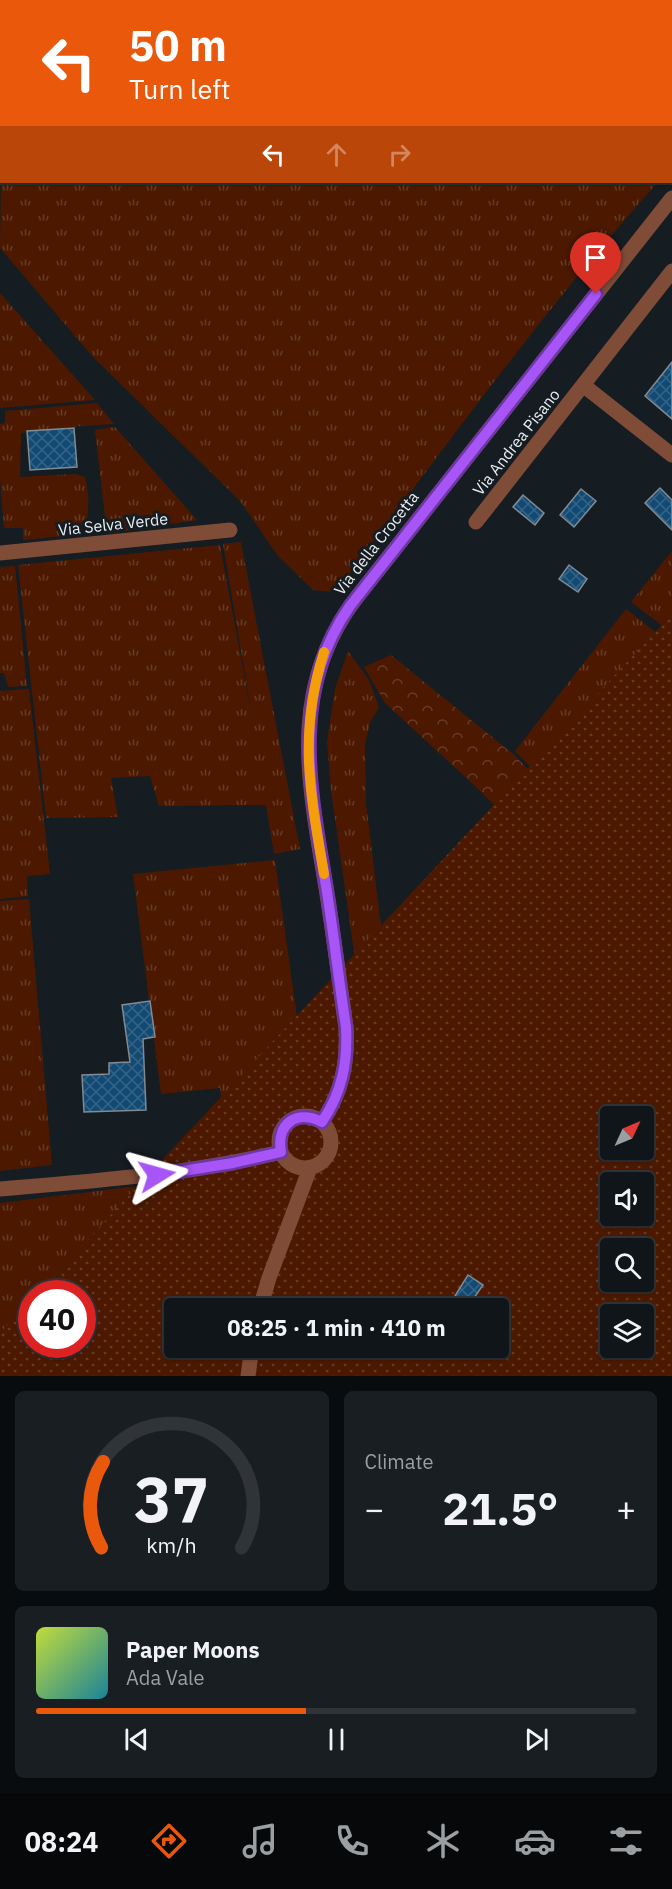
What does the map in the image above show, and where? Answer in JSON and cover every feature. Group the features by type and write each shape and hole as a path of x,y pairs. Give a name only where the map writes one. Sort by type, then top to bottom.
{"street":[{"name":"Via della Crocetta","path":"322,1122 335,1101 344,1077 346,1039 330,911 309,776 311,711 326,648 338,623 357,597 672,198"},
{"name":"Via Andrea Pisano","path":"476,522 672,271"},
{"name":"Via Andrea Pisano","path":"583,385 672,455"},
{"name":"Via Selva Verde","path":"0,553 230,530"},
{"path":"306,1116 322,1122 331,1136 331,1145 325,1160 310,1168 301,1168 285,1160 281,1152 280,1135 290,1121 306,1116"},
{"path":"0,1189 177,1172 281,1152"},
{"path":"263,1298 310,1168"},
{"path":"248,1376 250,1358"}],"green space":[{"path":"1,183 657,183 537,327 346,579 333,592 313,590 278,556 240,501 93,357 0,248"},
{"path":"0,293 95,400 0,408"},
{"path":"97,403 114,424 21,433 20,477 76,474 85,477 88,504 87,521 82,523 83,534 23,540 23,528 4,528 0,479 0,424 5,423 5,411"},
{"path":"115,427 197,520 107,534 95,430"},
{"path":"241,542 300,849 274,854 266,805 159,806 150,776 111,778 118,817 46,818 18,565 220,545 253,722 223,544"},
{"path":"672,551 672,633 631,602"},
{"path":"15,566 27,686 8,687 4,673 0,673 0,567"},
{"path":"626,609 672,645 570,808 515,751"},
{"path":"672,614 672,1376 0,1376 0,1333 18,1314 18,1358 96,1358 96,1280 50,1280"},
{"path":"348,651 369,680 379,707 370,723 365,745 366,803 401,1091 363,993 354,952 331,790 327,742 335,689"},
{"path":"391,655 512,753 595,836 554,864 474,785 385,703 364,667"},
{"path":"29,689 50,874 27,876 28,896 0,899 0,691"},
{"path":"275,860 307,1088 227,1153 220,1088 161,1094 133,874"},
{"path":"29,899 52,1165 0,1171 0,901"},
{"path":"276,1169 181,1298 164,1298 164,1349 0,1376 0,1203"}],"building":[{"path":"672,362 672,419 645,396"},
{"path":"74,428 77,467 30,470 27,431"},
{"path":"660,488 672,500 672,530 645,503"},
{"path":"581,489 596,501 574,527 560,515"},
{"path":"523,495 544,513 535,525 513,507"},
{"path":"569,565 587,579 578,592 559,579"},
{"path":"150,1001 155,1037 143,1039 146,1110 84,1112 82,1075 109,1074 109,1063 130,1062 122,1005"},
{"path":"468,1275 483,1285 474,1298 454,1298"}],"slow traffic":[{"path":"324,652 315,685 308,751 311,793 324,874"}],"route":[{"path":"157,1175 233,1163 281,1152 280,1135 290,1121 306,1116 322,1122 335,1101 344,1077 346,1027 311,793 308,751 311,711 320,666 329,639 350,606 596,294"}]}
